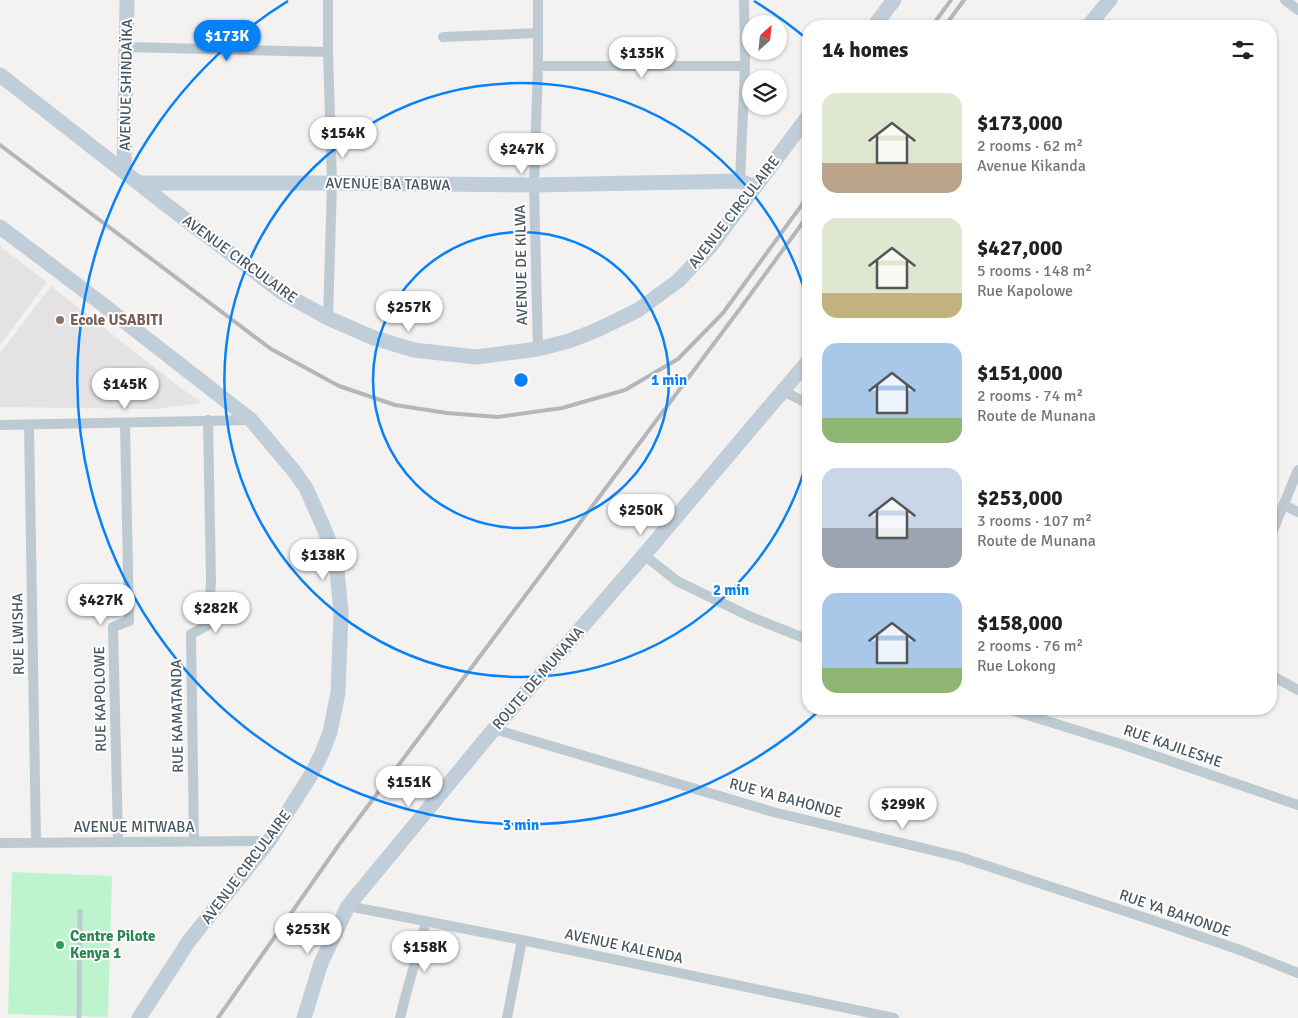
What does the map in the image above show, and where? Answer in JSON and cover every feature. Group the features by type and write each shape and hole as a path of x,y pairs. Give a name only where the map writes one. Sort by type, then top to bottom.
{"street":[{"name":"AVENUE SHINDAÏKA","path":"124,171 127,0"},
{"path":"328,0 332,183 328,318"},
{"name":"AVENUE DE KILWA","path":"538,0 534,185 538,349"},
{"path":"740,181 746,66 744,0"},
{"path":"879,20 894,0"},
{"path":"1093,20 1110,0"},
{"path":"1285,0 1298,10"},
{"path":"443,37 538,32"},
{"path":"127,47 328,52"},
{"path":"538,66 746,66"},
{"name":"AVENUE CIRCULAIRE","path":"0,75 139,184 283,293 328,318 374,338 414,350 476,357 538,349 569,341 638,310 678,281 710,246 802,125"},
{"name":"AVENUE BA TABWA","path":"139,184 534,185 740,181 756,187"},
{"name":"AVENUE CIRCULAIRE","path":"0,227 250,420 294,471 306,488 331,546 337,570 341,613 338,693 330,732 311,775 269,841 189,941 139,1018"},
{"name":"ROUTE DE MUNANA","path":"304,1018 321,963 348,906 494,729 802,368"},
{"path":"783,391 802,400"},
{"name":"RUE KAMATANDA","path":"194,842 191,634 208,625 211,582 208,420"},
{"path":"0,425 250,420"},
{"name":"RUE KAPOLOWE","path":"118,837 113,627 129,621 125,423"},
{"name":"RUE LWISHA","path":"29,425 36,842"},
{"path":"1277,521 1298,470"},
{"path":"1284,505 1298,512"},
{"path":"644,555 677,581 751,617 802,637"},
{"path":"1277,678 1298,690"},
{"name":"RUE KAJILESHE","path":"1027,715 1124,745 1298,805"},
{"name":"RUE YA BAHONDE","path":"494,729 773,812 960,857 1240,950 1298,973"},
{"name":"AVENUE MITWABA","path":"0,842 269,841"},
{"name":"AVENUE KALENDA","path":"348,906 522,940 894,1018"},
{"path":"400,1018 426,922"},
{"path":"507,1018 522,940"},
{"path":"834,1018 836,1007"}],"lane":[{"path":"79,1018 80,911"}],"shaded area":[{"path":"0,246 47,282 0,345"},
{"name":"Ecole USABITI","path":"51,286 202,403 154,409 0,407 0,353"}],"green space":[{"name":"Centre Pilote Kenya 1","path":"12,872 112,876 108,1017 8,1014"}],"railway":[{"path":"936,20 951,0"},
{"path":"949,20 964,0"},
{"path":"0,145 271,349 339,386 395,405 447,413 498,417 562,408 625,390 678,359 723,313 802,205"},
{"path":"218,1018 338,846 802,224"}],"place":[{"name":"Ecole USABITI","path":"60,320"},
{"name":"Centre Pilote Kenya 1","path":"60,945"}]}
